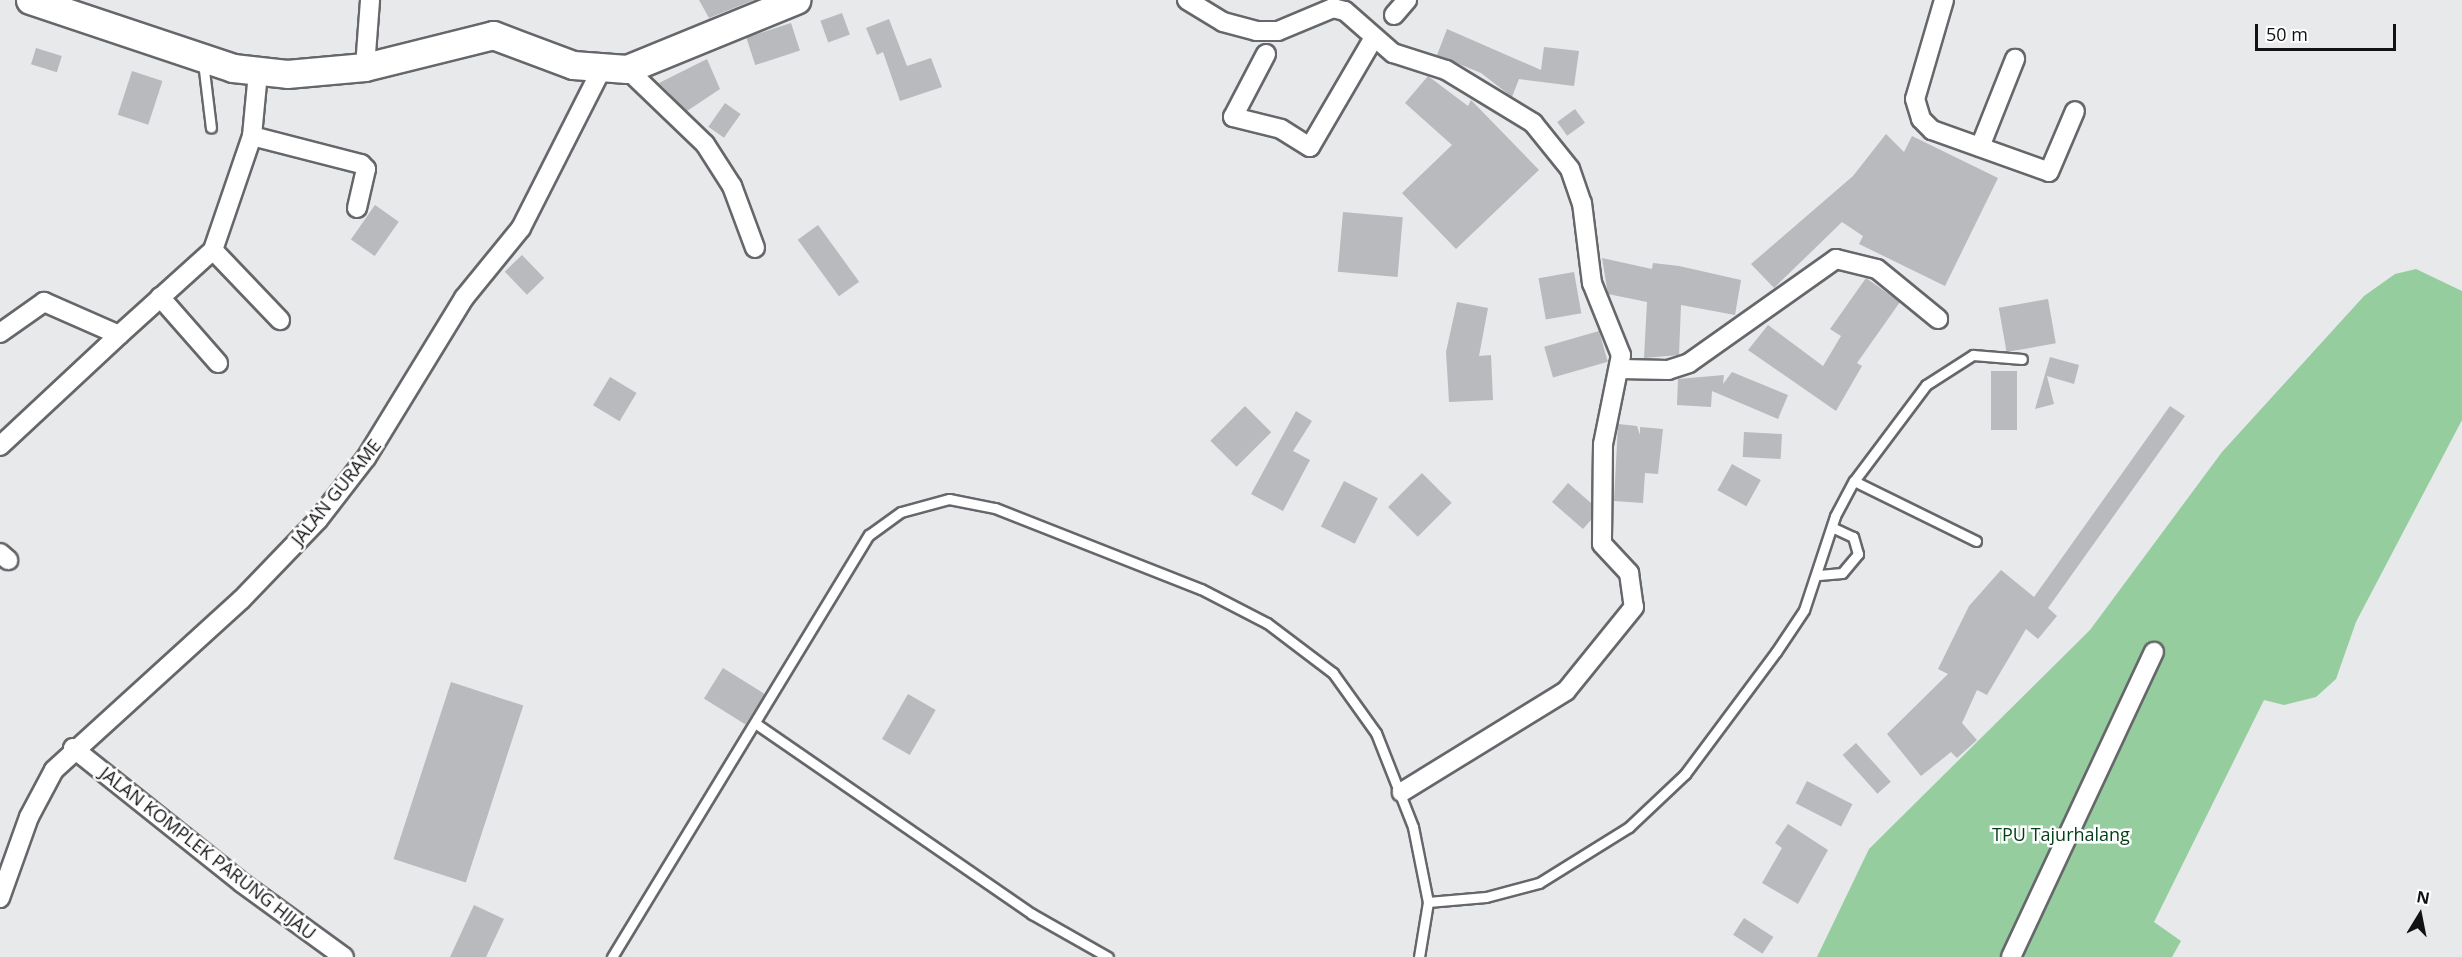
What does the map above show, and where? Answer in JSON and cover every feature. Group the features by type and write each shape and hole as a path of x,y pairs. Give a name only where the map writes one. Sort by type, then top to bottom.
{"street":[{"path":"30,0 203,59 258,72 365,68 493,35 614,69 705,144 732,186 755,248"},
{"path":"365,68 370,0"},
{"path":"614,69 796,0"},
{"path":"1187,0 1223,22 1256,32 1278,31 1341,9 1372,39 1393,53 1446,70 1533,123 1555,144 1582,203 1592,283 1618,342 1621,369 1603,444 1602,544 1629,573 1634,607 1566,691 1402,792"},
{"path":"1394,15 1407,0"},
{"path":"1944,0 1915,99 1921,119 1932,130 2049,172 2075,111"},
{"path":"1266,54 1233,117 1281,129 1310,147 1372,39"},
{"path":"1980,147 2015,58"},
{"name":"JALAN GURAME","path":"0,898 39,796 73,748 241,600 342,490 392,420 464,298 521,228 614,69"},
{"path":"2,441 213,250 252,136 258,72"},
{"path":"252,136 362,164 366,169 357,208"},
{"path":"213,250 280,320"},
{"path":"1621,369 1668,370 1689,363 1836,259 1877,269 1938,319"},
{"path":"160,297 218,363"},
{"path":"0,333 44,302 119,335"},
{"path":"2011,957 2154,651"},
{"name":"JALAN KOMPLEK PARUNG HIJAU","path":"73,748 242,883 344,957"}],"lane":[{"path":"203,59 211,128"},
{"path":"1428,902 1486,897 1539,882 1629,827 1709,745 1804,610 1819,575 1832,527 1854,481 1911,404 1944,371 1973,355 2022,359"},
{"path":"1854,481 1976,541"},
{"path":"612,957 758,725 869,535 901,512 949,499 970,501 1158,570 1267,623 1333,673 1361,705 1402,792 1428,902 1419,957"},
{"path":"1819,575 1842,573 1856,561 1852,537 1832,527"},
{"path":"758,725 1032,914 1108,957"}],"green space":[{"name":"TPU Tajurhalang","path":"2416,269 2462,291 2462,420 2356,622 2336,679 2316,697 2284,705 2264,700 2154,922 2181,941 2172,957 1817,957 1869,849 2090,630 2222,452 2364,296 2395,274"}],"building":[{"path":"699,0 754,0 709,18"},
{"path":"842,13 850,35 828,42 820,21"},
{"path":"889,19 907,66 931,58 942,87 900,101 883,52 877,55 866,28"},
{"path":"791,23 800,51 755,65 746,38"},
{"path":"1447,29 1541,70 1544,47 1579,51 1574,86 1519,79 1512,97 1481,73 1437,55"},
{"path":"36,48 62,56 57,72 31,64"},
{"path":"707,59 720,89 687,111 659,83"},
{"path":"132,71 162,81 148,125 118,115"},
{"path":"1428,76 1468,106 1471,100 1539,170 1456,249 1402,193 1452,145 1405,103"},
{"path":"725,103 741,114 724,138 708,127"},
{"path":"1575,109 1585,123 1567,136 1557,122"},
{"path":"1886,134 1904,152 1912,136 1998,178 1945,286 1859,244 1863,236 1842,222 1774,288 1751,264 1853,176"},
{"path":"375,205 399,222 375,256 351,239"},
{"path":"1343,212 1403,217 1398,277 1338,272"},
{"path":"818,225 859,282 839,296 798,240"},
{"path":"522,255 544,278 527,295 505,272"},
{"path":"1602,258 1652,269 1653,263 1679,266 1741,280 1735,315 1681,305 1679,355 1644,358 1647,302 1608,294"},
{"path":"1574,272 1581,313 1546,320 1539,278"},
{"path":"1866,278 1900,302 1857,363 1862,366 1836,411 1748,350 1768,325 1823,366 1841,336 1830,329"},
{"path":"2048,299 2056,343 2007,352 1999,308"},
{"path":"1457,302 1488,308 1479,356 1491,355 1493,400 1449,402 1446,352"},
{"path":"1599,331 1608,362 1553,377 1544,347"},
{"path":"2050,357 2079,365 2074,384 2047,376 2054,404 2035,409"},
{"path":"1991,371 2017,371 2017,430 1991,430"},
{"path":"1732,372 1788,395 1778,419 1712,391 1711,407 1677,405 1678,379 1724,375 1723,384"},
{"path":"610,377 637,393 620,421 593,405"},
{"path":"1245,406 1271,432 1237,467 1210,441"},
{"path":"2170,406 2185,416 2048,608 2057,616 2038,639 2026,629 1987,695 1977,690 1962,723 1977,740 1957,758 1951,752 1921,776 1887,734 1948,674 1938,669 1969,606 2001,570 2034,597"},
{"path":"1296,411 1312,421 1293,451 1310,460 1283,511 1251,494"},
{"path":"1618,424 1637,426 1640,435 1640,427 1663,429 1658,474 1645,473 1643,503 1614,501"},
{"path":"1744,432 1782,434 1781,459 1743,457"},
{"path":"1732,464 1761,480 1746,506 1717,490"},
{"path":"1422,473 1452,503 1418,537 1388,507"},
{"path":"1344,481 1378,498 1355,544 1321,526"},
{"path":"1568,483 1591,503 1591,520 1583,529 1552,502"},
{"path":"723,668 765,694 745,724 704,699"},
{"path":"451,682 523,705 466,882 394,859"},
{"path":"908,694 936,710 910,755 882,739"},
{"path":"1856,743 1891,782 1877,794 1843,755"},
{"path":"1807,781 1852,804 1841,826 1796,803"},
{"path":"1788,824 1828,850 1798,904 1762,883 1782,848 1775,843"},
{"path":"474,905 504,919 486,957 450,957"},
{"path":"1744,918 1773,937 1762,954 1733,935"}]}
